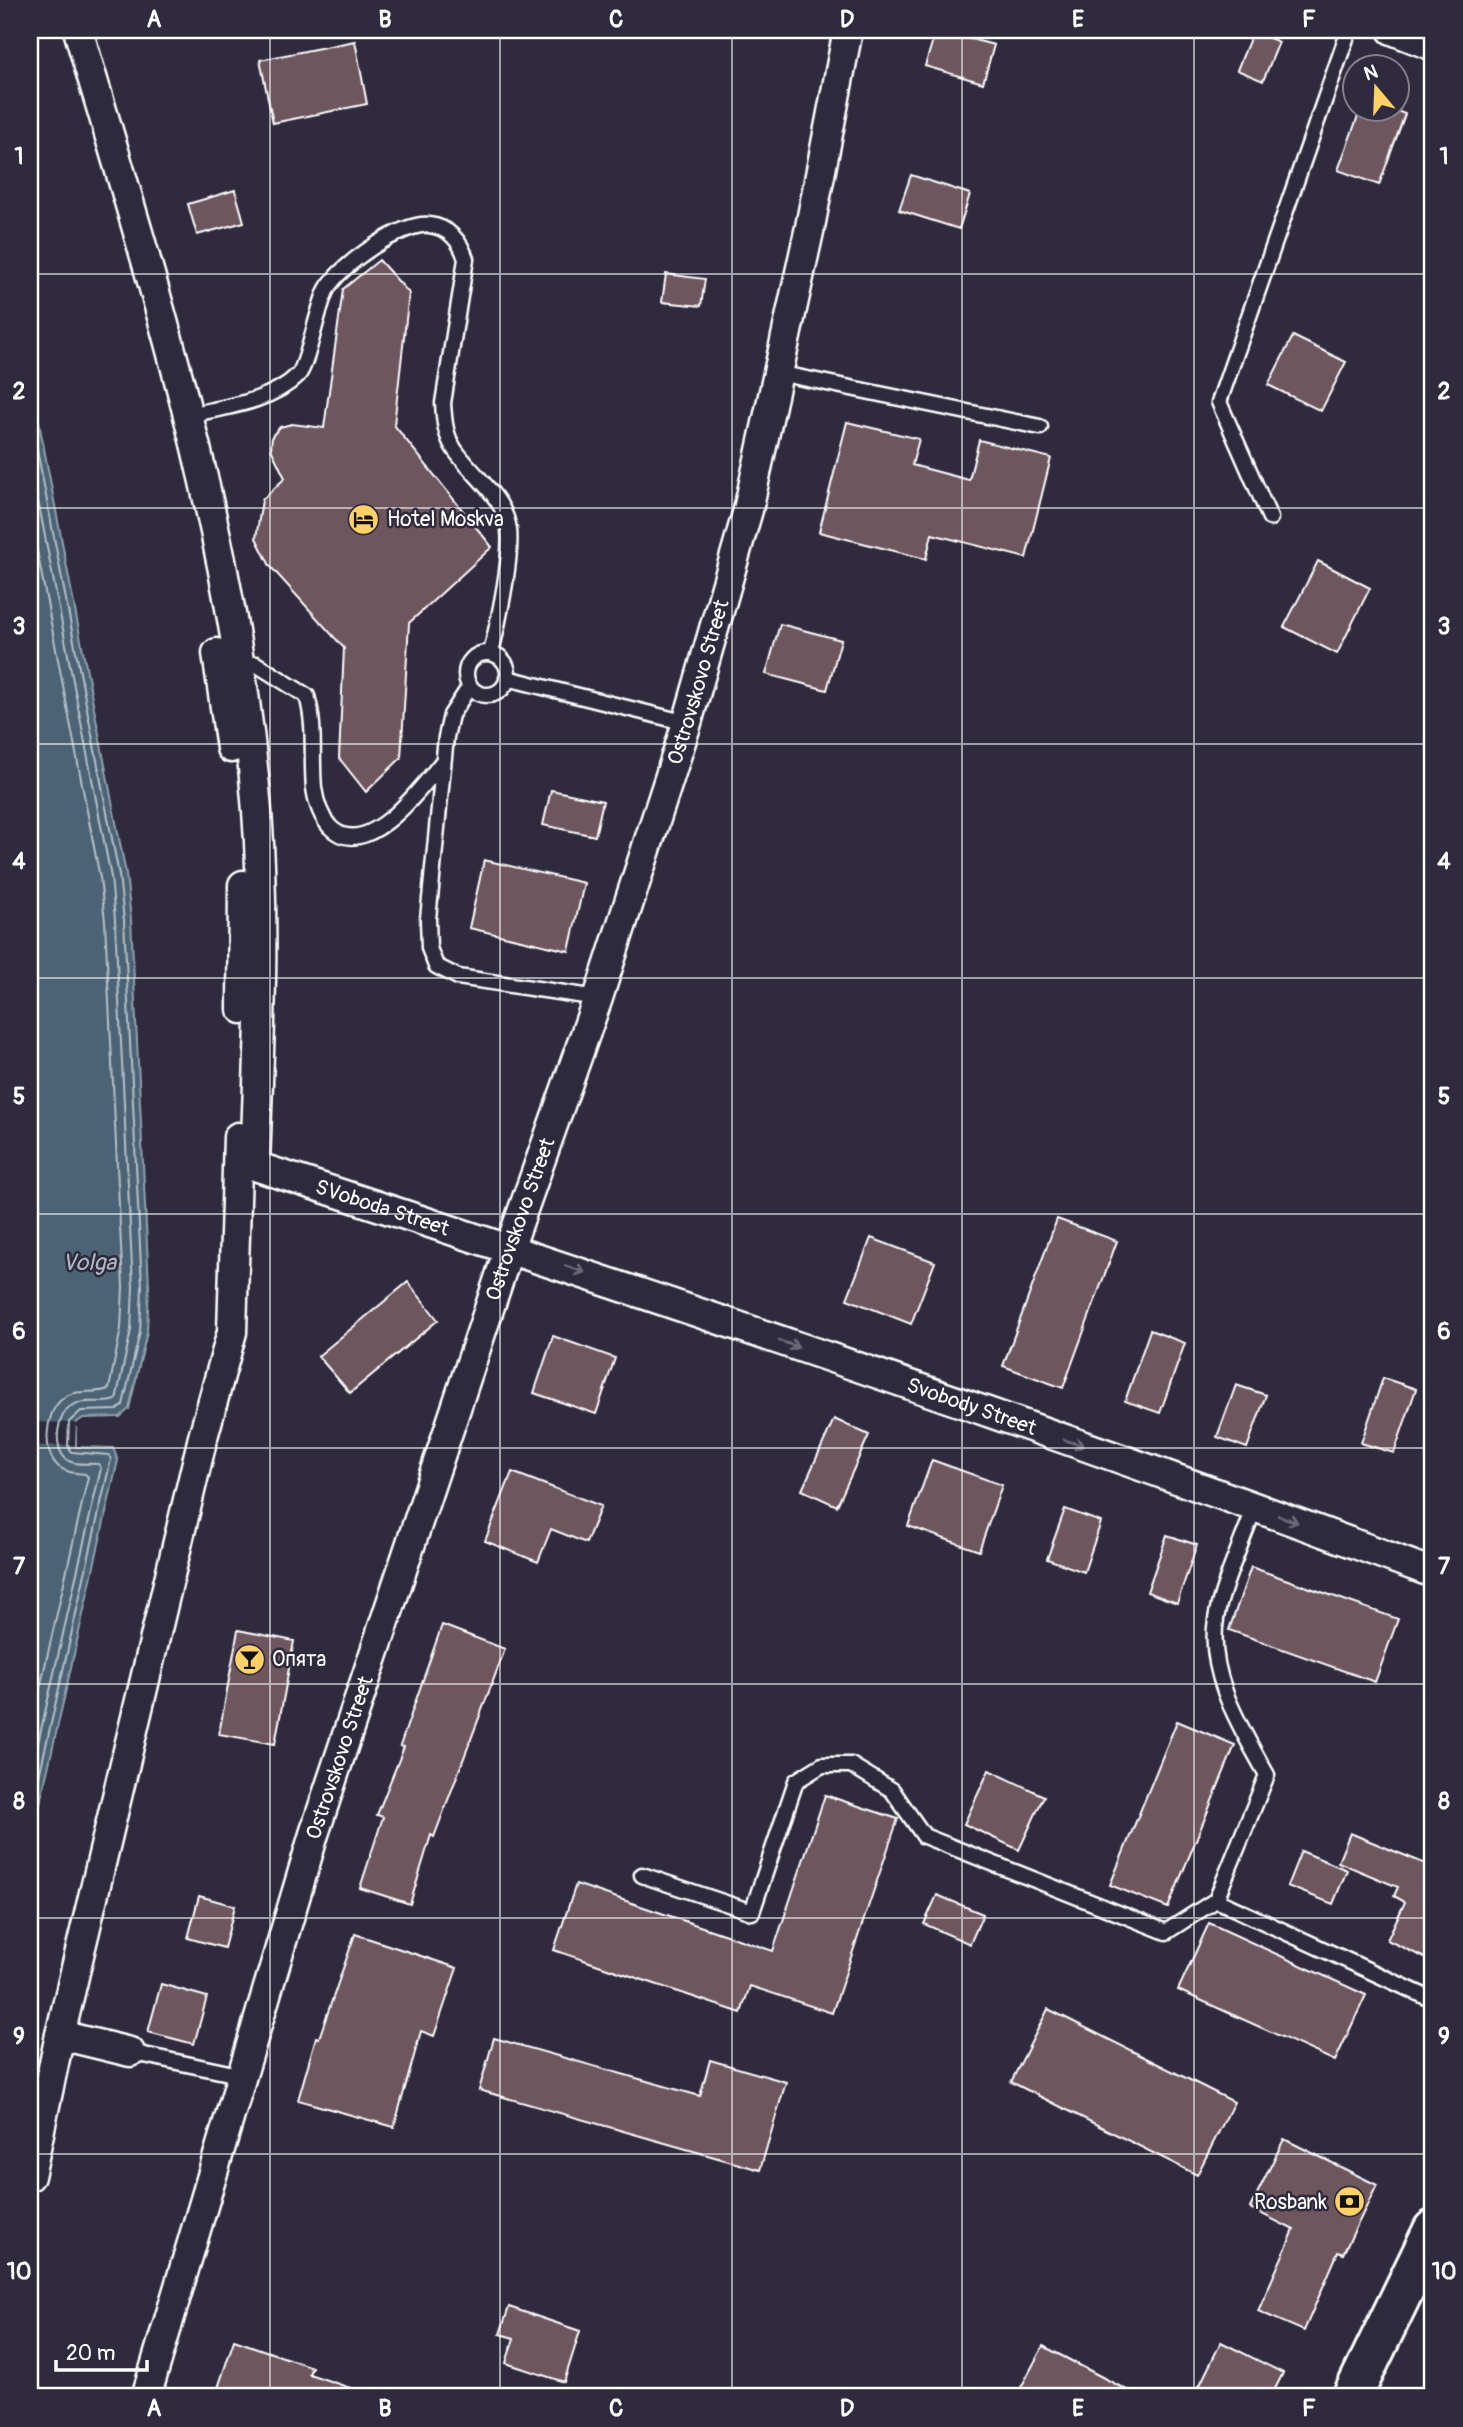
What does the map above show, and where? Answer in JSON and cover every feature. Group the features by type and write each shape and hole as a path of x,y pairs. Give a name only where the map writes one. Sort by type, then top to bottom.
{"main road":[{"path":"1352,2397 1433,2230"}],"street":[{"path":"30,2176 60,2035 200,1451 232,1332 244,938 241,813 201,553 160,372 60,30"},
{"path":"78,30 178,369 214,521 239,666"},
{"name":"Ostrovskovo Street","path":"146,2397 314,1834 509,1249 598,998 687,723 748,510 848,30"},
{"path":"1391,30 1433,46"},
{"name":"SVoboda Street","path":"239,666 257,810 264,937 255,1166 509,1249"},
{"name":"Svobody Street","path":"509,1249 562,1265 1255,1506 1433,1573"},
{"path":"60,2035 130,2052"}],"lane":[{"path":"1270,518 1219,402 1349,30"},
{"path":"189,415 247,402 279,390 301,373 316,312 328,286 350,264 386,238 408,229 428,224 446,231 461,243 466,259 443,403 444,425 453,448 491,492 509,529 499,618 491,653"},
{"path":"778,373 1040,427"},
{"path":"491,653 504,662 508,678 501,690 488,695 470,686 465,674 468,662 479,654 491,653"},
{"path":"239,666 256,664 307,696 314,718 314,788 321,818 336,833 358,838 380,827 409,802 443,760"},
{"path":"508,678 687,723"},
{"path":"470,686 451,715 443,760 428,919 429,948 436,966 458,977 598,998"},
{"path":"642,1875 751,1912 796,1781 822,1765 851,1765 892,1790 925,1836 1166,1932 1216,1900 1267,1775 1232,1710 1216,1657 1216,1618 1255,1506"},
{"path":"1216,1900 1433,2000"},
{"path":"130,2052 243,2077"}],"water":[{"name":"Volga","path":"30,376 126,874 131,919 149,1286 147,1332 129,1409 120,1417 83,1418 76,1423 76,1447 113,1448 118,1460 30,1848"}],"pier":[{"path":"30,1422 76,1423 75,1445 31,1446"}],"building":[{"path":"936,30 994,45 983,83 925,66"},
{"path":"1253,31 1279,42 1263,81 1237,70"},
{"path":"355,41 367,104 273,123 260,60"},
{"path":"1356,122 1402,122 1379,185 1338,170"},
{"path":"911,175 970,194 959,229 899,210"},
{"path":"235,190 244,222 197,235 188,204"},
{"name":"Hotel Moskva","path":"379,260 409,293 394,425 492,547 409,623 401,758 366,792 339,758 344,648 270,566 256,538 262,500 285,478 271,449 272,436 280,427 292,424 324,428 343,289"},
{"path":"666,274 705,279 701,306 662,302"},
{"path":"1293,336 1346,362 1321,411 1268,385"},
{"path":"847,422 919,439 912,465 969,480 979,440 1051,458 1026,558 932,534 926,559 819,532"},
{"path":"1318,561 1370,588 1337,654 1284,627"},
{"path":"780,624 841,640 827,690 766,674"},
{"path":"551,790 603,801 595,836 543,825"},
{"path":"484,860 584,883 569,951 469,928"},
{"path":"1057,1219 1117,1241 1063,1388 1003,1366"},
{"path":"871,1238 935,1262 911,1324 847,1299"},
{"path":"408,1282 438,1320 350,1393 318,1356"},
{"path":"1150,1330 1185,1343 1160,1413 1125,1401"},
{"path":"553,1336 615,1358 596,1414 534,1393"},
{"path":"1383,1378 1416,1389 1394,1453 1361,1443"},
{"path":"1236,1385 1266,1395 1247,1448 1217,1437"},
{"path":"834,1419 869,1435 837,1506 802,1490"},
{"path":"932,1460 1002,1485 979,1551 908,1526"},
{"path":"512,1472 601,1506 586,1543 551,1529 538,1562 485,1541"},
{"path":"1065,1509 1101,1522 1084,1572 1047,1559"},
{"path":"1167,1535 1197,1545 1177,1603 1147,1592"},
{"path":"1251,1567 1398,1619 1375,1682 1229,1630"},
{"path":"442,1625 505,1649 434,1837 431,1835 410,1904 360,1888 383,1817 377,1815 404,1747 400,1746"},
{"path":"238,1630 294,1641 275,1744 219,1734"},
{"path":"1177,1721 1235,1745 1168,1908 1110,1885"},
{"path":"989,1770 1044,1796 1019,1850 964,1824"},
{"path":"825,1795 898,1819 832,2013 750,1986 741,2013 554,1950 576,1884 773,1951"},
{"path":"1350,1833 1433,1867 1433,1962 1387,1940 1405,1902 1394,1896 1398,1887 1338,1862"},
{"path":"1301,1851 1347,1870 1333,1904 1287,1886"},
{"path":"937,1895 983,1914 970,1944 924,1924"},
{"path":"199,1896 235,1906 224,1948 188,1938"},
{"path":"1209,1923 1366,1995 1335,2061 1178,1990"},
{"path":"355,1934 457,1968 434,2036 421,2031 394,2127 298,2100 316,2037 319,2038"},
{"path":"161,1984 207,1997 194,2044 148,2032"},
{"path":"1048,2009 1234,2102 1197,2175 1011,2082"},
{"path":"494,2038 700,2096 710,2060 786,2082 760,2170 479,2090"},
{"path":"1284,2139 1377,2185 1343,2254 1338,2252 1304,2331 1258,2311 1294,2230 1250,2208"},
{"path":"509,2307 580,2331 564,2382 506,2363 514,2338 500,2334"},
{"path":"234,2340 312,2367 309,2374 365,2393 365,2397 215,2397"},
{"path":"1221,2342 1283,2373 1271,2397 1194,2397"},
{"path":"1043,2346 1140,2397 1016,2397"}],"place":[{"name":"Hotel Moskva","path":"364,519"},
{"name":"Опята","path":"249,1659"},
{"name":"Rosbank","path":"1350,2202"}]}
